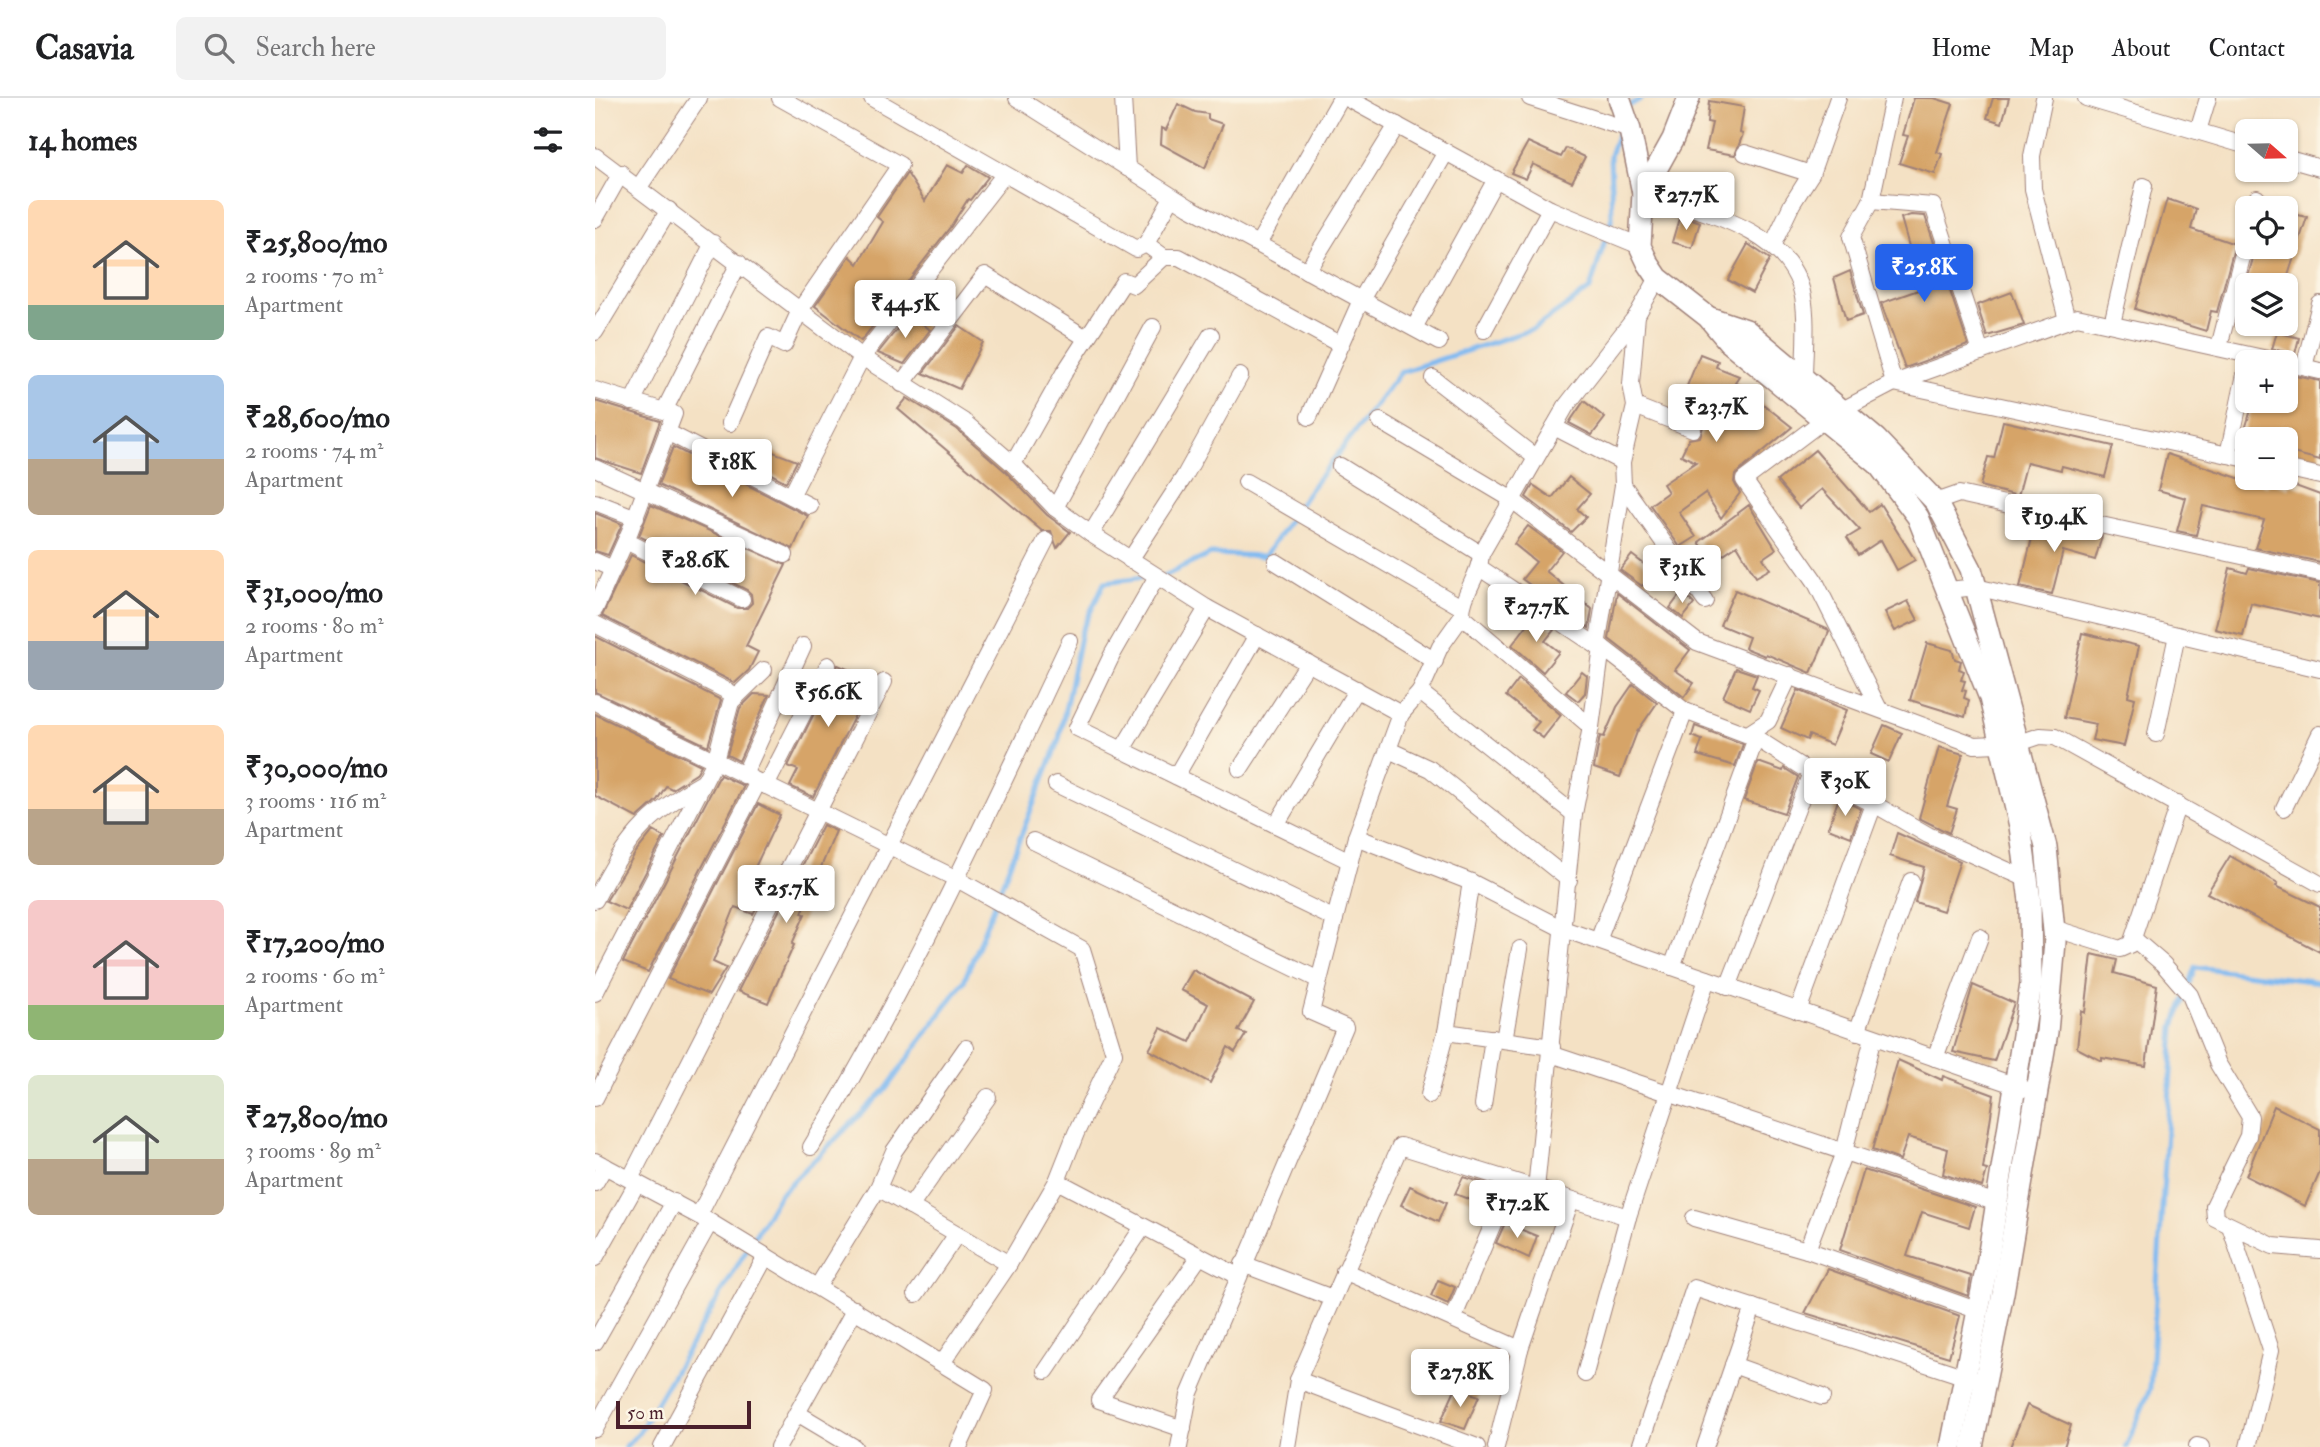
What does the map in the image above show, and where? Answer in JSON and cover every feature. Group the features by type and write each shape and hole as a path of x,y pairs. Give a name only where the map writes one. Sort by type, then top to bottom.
{"street":[{"path":"639,187 699,98"},
{"path":"730,423 768,337 784,345 800,310 900,165 780,98"},
{"path":"872,98 1136,248 1146,244 1172,197"},
{"path":"1017,98 1172,197 1439,342"},
{"path":"1123,98 1127,168"},
{"path":"1258,244 1341,98"},
{"path":"1347,98 1550,209 1640,246"},
{"path":"1530,98 1630,130"},
{"path":"1619,98 1630,130 1643,193 1640,246 1658,278 1708,317 1729,342 1834,415 1876,439 1936,502 1971,569 1976,587 2010,744 2027,879 2031,984 1979,1311 1972,1447"},
{"path":"1643,193 1674,139 1689,98"},
{"path":"1772,246 1792,204 1811,174 1838,98"},
{"path":"1893,98 1871,201 1851,237 1894,383"},
{"path":"2044,98 2032,156 2033,189 2067,320"},
{"path":"2086,98 2235,142"},
{"path":"2198,131 2209,98"},
{"path":"1307,271 1397,125"},
{"path":"1309,417 1361,300 1446,152"},
{"path":"1745,153 1811,174"},
{"path":"595,156 862,357 963,421 1013,464 1055,508 1091,534 1207,608 1401,713"},
{"path":"2298,162 2320,168"},
{"path":"595,219 621,173"},
{"path":"791,496 862,357 1004,175"},
{"path":"1413,328 1496,179"},
{"path":"2112,324 2144,186"},
{"path":"1643,193 1733,223 1772,246 1792,268 1803,297 1804,379"},
{"path":"1871,201 1933,206 1981,352"},
{"path":"1484,330 1550,209"},
{"path":"595,332 669,210"},
{"path":"632,402 713,243"},
{"path":"1146,244 1164,257 1179,257 1341,345"},
{"path":"1013,464 1086,338 1124,281 1134,285 1164,257"},
{"path":"2219,347 2242,259"},
{"path":"664,411 739,263"},
{"path":"902,384 985,275 1086,338"},
{"path":"1179,1447 1189,1395 1345,1027 1311,1013 1356,837 1401,713 1420,692 1440,647 1462,611 1481,561 1511,499 1535,457 1566,406 1637,315 1658,278"},
{"path":"2312,369 2320,304"},
{"path":"1536,1189 1574,814 1591,727 1607,574 1623,485 1622,462 1635,406 1631,384 1637,315"},
{"path":"1708,317 1746,330 1804,379 1878,464 1918,517 2010,744 2046,847 2053,928 2047,1032 2037,1093 1975,1380 1951,1447"},
{"path":"1878,707 1815,581 1744,480 1834,415 1894,383 2077,317 2219,347 2235,355"},
{"path":"1055,508 1153,327"},
{"path":"1091,534 1211,335"},
{"path":"1130,560 1184,477 1240,376"},
{"path":"1433,378 1535,457"},
{"path":"1894,383 2235,456"},
{"path":"595,390 674,414 636,518 595,609"},
{"path":"1635,406 1692,429"},
{"path":"2228,455 2237,413"},
{"path":"1380,421 1511,499 1697,642 1975,745 2010,744 2040,736 2055,737 2320,884"},
{"path":"1554,427 1622,462"},
{"path":"667,432 810,506"},
{"path":"1341,466 1481,561 1685,711 1756,738"},
{"path":"595,468 646,489 785,555"},
{"path":"2298,471 2320,476"},
{"path":"1246,482 1462,611 1591,727"},
{"path":"1623,485 1705,601"},
{"path":"1936,502 1959,494 2320,573"},
{"path":"595,502 636,518"},
{"path":"595,1429 705,1219 889,846 1046,540"},
{"path":"626,541 743,599"},
{"path":"595,561 613,569"},
{"path":"1276,562 1435,661"},
{"path":"1152,575 1077,728 1350,862"},
{"path":"1949,590 1976,587 2320,669"},
{"path":"1122,750 1207,608"},
{"path":"595,624 737,696"},
{"path":"1176,776 1257,635"},
{"path":"2156,734 2177,635"},
{"path":"811,1147 856,1074 957,879 1070,641"},
{"path":"756,781 803,646"},
{"path":"1240,769 1308,663"},
{"path":"595,1098 756,781 828,665"},
{"path":"595,993 715,761 731,702 764,670"},
{"path":"1790,675 1768,721 1748,734 1811,773 1874,804 1928,835 2027,879"},
{"path":"595,1258 884,682"},
{"path":"1276,825 1357,690"},
{"path":"1420,692 1574,814"},
{"path":"595,702 957,879 1082,949 1114,1053 1076,1133 1058,1181 1009,1264 942,1363"},
{"path":"1598,941 1685,711"},
{"path":"2284,808 2320,734"},
{"path":"1672,967 1756,738"},
{"path":"1389,750 1430,769 1569,880"},
{"path":"1728,987 1811,773"},
{"path":"595,900 631,836 675,798 704,782"},
{"path":"1056,784 1335,919"},
{"path":"1798,1011 1874,804"},
{"path":"2053,928 2120,949 2131,944 2178,804"},
{"path":"1356,837 1471,882 1563,929 2037,1093"},
{"path":"1033,841 1319,980"},
{"path":"1807,1250 1844,1152 1865,1035 1911,881"},
{"path":"1429,1095 1446,1032 1471,882"},
{"path":"1935,1058 1980,936"},
{"path":"2134,939 2188,991 2218,1064 2250,1118 2248,1136 2214,1206 2215,1218 2273,1246 2320,1250"},
{"path":"1483,1105 1520,949"},
{"path":"1585,1374 1628,1217 1707,979"},
{"path":"1446,1032 1498,1039 1551,1051 1669,1094 1997,1203"},
{"path":"818,1286 878,1188 894,1151 966,1048"},
{"path":"910,1207 988,1097"},
{"path":"1287,1447 1298,1380 1400,1146 1628,1217"},
{"path":"595,1183 600,1163 705,1219 985,1390 959,1447"},
{"path":"1058,1181 1200,1256 1332,1298"},
{"path":"1453,1319 1511,1181"},
{"path":"878,1188 1009,1264"},
{"path":"1496,1447 1520,1349 1571,1199"},
{"path":"595,1342 674,1202"},
{"path":"1694,1218 1807,1250 1979,1311"},
{"path":"2230,1226 2271,1350 2248,1447"},
{"path":"1047,1371 1143,1227"},
{"path":"916,1294 957,1234"},
{"path":"662,1447 758,1251"},
{"path":"1183,1429 1099,1400 1200,1256"},
{"path":"1344,1271 1520,1349"},
{"path":"1640,1447 1694,1288 1975,1380"},
{"path":"1705,1447 1753,1307"},
{"path":"778,1447 855,1309"},
{"path":"1733,1365 1822,1397"},
{"path":"1298,1380 1477,1447"},
{"path":"797,1413 854,1447"}],"building":[{"path":"1914,98 1934,98 1953,104 1937,152 1942,154 1935,174 1899,163 1908,136 1903,135"},
{"path":"1993,98 2009,98 2002,123 1987,118"},
{"path":"1709,101 1744,107 1740,133 1743,134 1735,155 1706,150 1712,123 1707,122"},
{"path":"1178,104 1195,112 1208,114 1208,119 1223,124 1205,168 1161,144 1162,128 1166,130"},
{"path":"1528,142 1561,157 1566,148 1585,157 1572,182 1533,164 1526,179 1511,173"},
{"path":"947,165 963,173 968,165 988,177 970,200 968,199 951,226 861,341 815,306 850,256 858,264 883,222 877,217 907,173 925,201"},
{"path":"2167,199 2196,209 2191,229 2235,244 2217,312 2211,311 2206,331 2135,309"},
{"path":"1680,215 1700,222 1692,248 1672,242"},
{"path":"1911,215 1925,216 1968,345 1905,368 1881,303 1921,289 1901,218"},
{"path":"2298,215 2307,217 2298,245"},
{"path":"1748,244 1770,259 1752,293 1728,280"},
{"path":"2253,259 2293,259 2289,273 2249,273"},
{"path":"1850,271 1863,315 1846,321 1834,278"},
{"path":"2012,292 2024,325 1987,336 1977,305"},
{"path":"910,313 930,330 904,364 878,353"},
{"path":"959,326 983,342 959,389 923,373"},
{"path":"2276,336 2299,338 2296,350 2272,349"},
{"path":"1700,354 1718,361 1716,367 1739,376 1735,382 1792,427 1735,475 1734,482 1740,493 1721,518 1705,493 1679,512 1696,537 1680,547 1650,505 1668,492 1663,484 1696,462 1681,455 1689,439 1700,437 1703,427 1697,420 1677,411"},
{"path":"2298,376 2320,381 2320,460 2298,454 2298,427 2246,427 2250,413 2298,413"},
{"path":"907,398 957,429 1006,472 1047,515 1070,532 1057,548 1051,531 1042,531 898,409"},
{"path":"595,401 660,421 641,473 595,458"},
{"path":"1584,401 1605,418 1592,435 1569,423"},
{"path":"2003,421 2113,446 2105,477 2062,466 2061,470 2027,462 2018,496 1980,486 1988,457 1994,458"},
{"path":"752,444 797,461 786,482 745,460"},
{"path":"673,447 808,516 793,549 658,485"},
{"path":"1815,450 1869,512 1880,504 1915,560 1897,570 1881,540 1858,555 1847,538 1860,530 1822,489 1799,508 1777,481"},
{"path":"2167,454 2235,477 2235,490 2298,490 2298,487 2320,495 2320,562 2255,548 2264,520 2203,506 2196,535 2177,531 2186,498 2158,490"},
{"path":"1569,477 1590,494 1577,509 1586,517 1571,532 1526,497 1533,485 1552,498"},
{"path":"651,505 786,565 746,646 758,652 749,670 735,683 602,616 631,555 737,608 747,608 752,603 751,594 747,590 639,536"},
{"path":"1749,505 1776,549 1763,558 1770,569 1756,577 1737,545 1712,562 1699,542"},
{"path":"595,513 622,524 608,555 595,551"},
{"path":"2036,522 2102,536 2095,560 2063,551 2052,594 2020,587"},
{"path":"1528,526 1562,551 1546,571 1592,609 1589,628 1522,579 1536,562 1514,544"},
{"path":"1632,555 1653,571 1642,586 1620,570"},
{"path":"2230,568 2247,573 2249,568 2320,583 2320,619 2251,603 2243,636 2215,629"},
{"path":"1735,590 1827,629 1829,632 1811,673 1745,648 1749,637 1720,625"},
{"path":"1682,592 1694,604 1683,618 1670,608"},
{"path":"1617,593 1690,650 1675,670 1694,683 1684,697 1609,639"},
{"path":"1908,601 1918,620 1895,631 1885,612"},
{"path":"1534,616 1554,630 1545,641 1559,652 1543,672 1512,645"},
{"path":"2082,633 2139,646 2128,696 2135,698 2124,746 2092,740 2096,724 2064,718"},
{"path":"595,636 721,700 708,746 595,692"},
{"path":"1927,643 1952,650 1955,659 1961,661 1959,669 1964,671 1961,680 1965,681 1962,690 1966,691 1964,698 1969,700 1965,717 1910,700"},
{"path":"838,665 873,680 813,797 790,786 798,770 788,766"},
{"path":"1736,668 1757,675 1752,687 1759,690 1750,709 1723,697"},
{"path":"1582,672 1587,676 1585,693 1578,701 1566,692"},
{"path":"1519,679 1561,715 1543,738 1532,730 1539,722 1506,696"},
{"path":"1633,684 1657,703 1637,732 1620,777 1594,768 1600,736 1604,737 1617,707"},
{"path":"1798,690 1847,710 1832,745 1809,735 1807,740 1781,728"},
{"path":"754,694 769,695 739,761 727,755 740,708"},
{"path":"595,714 701,765 696,774 672,789 666,786 657,800 637,818 595,796"},
{"path":"1884,725 1902,733 1889,762 1871,754"},
{"path":"1695,726 1743,744 1735,766 1697,755 1702,740 1692,736"},
{"path":"1939,747 1963,754 1947,806 1957,809 1949,833 1919,818"},
{"path":"1758,762 1783,771 1784,768 1798,777 1784,813 1744,800"},
{"path":"720,775 744,786 648,972 623,962"},
{"path":"1839,798 1861,809 1851,837 1828,828"},
{"path":"758,804 780,815 746,886 764,894 753,914 735,907 713,962 726,968 709,995 668,979"},
{"path":"823,825 836,831 802,913 805,914 792,944 794,945 768,1003 738,991"},
{"path":"653,831 664,837 626,910 606,901 636,852"},
{"path":"1897,833 1960,861 1943,911 1915,902 1924,867 1890,856"},
{"path":"2230,856 2278,883 2276,886 2320,907 2320,952 2207,893"},
{"path":"2092,954 2117,960 2114,973 2157,985 2146,1066 2102,1058 2102,1061 2077,1048 2081,1011 2085,1013"},
{"path":"1193,970 1254,1002 1238,1031 1246,1034 1235,1052 1228,1047 1210,1083 1149,1050 1161,1028 1190,1042 1208,1004 1181,990"},
{"path":"1973,985 2014,1003 1994,1061 1953,1052"},
{"path":"1898,1060 1942,1080 1943,1076 1994,1095 1983,1169 1987,1170 1982,1187 1943,1174 1948,1149 1908,1137 1900,1160 1872,1150"},
{"path":"2274,1106 2320,1129 2320,1172 2305,1206 2246,1176"},
{"path":"1864,1170 1975,1207 1969,1227 1922,1212 1907,1256 1971,1276 1968,1296 1840,1250"},
{"path":"1463,1177 1497,1187 1489,1207 1455,1194"},
{"path":"1410,1186 1446,1203 1438,1222 1401,1205"},
{"path":"1505,1223 1537,1236 1529,1258 1496,1243"},
{"path":"1828,1269 1960,1316 1949,1357 1805,1313"},
{"path":"1438,1280 1455,1287 1448,1304 1431,1296"},
{"path":"1456,1388 1479,1396 1465,1429 1441,1421"},
{"path":"2027,1405 2071,1425 2064,1447 2010,1447"}],"waterway":[{"path":"1627,107 1642,98"},
{"path":"1164,576 1211,554 1265,556 1309,491 1401,372 1534,329 1590,289 1612,217 1610,155 1619,130"},
{"path":"625,1447 638,1434 779,1195 886,1089 964,981 1059,739 1081,632 1104,583 1151,577"},
{"path":"2188,986 2195,967 2320,982"},
{"path":"2126,1447 2150,1389 2174,1026 2185,996"}]}
